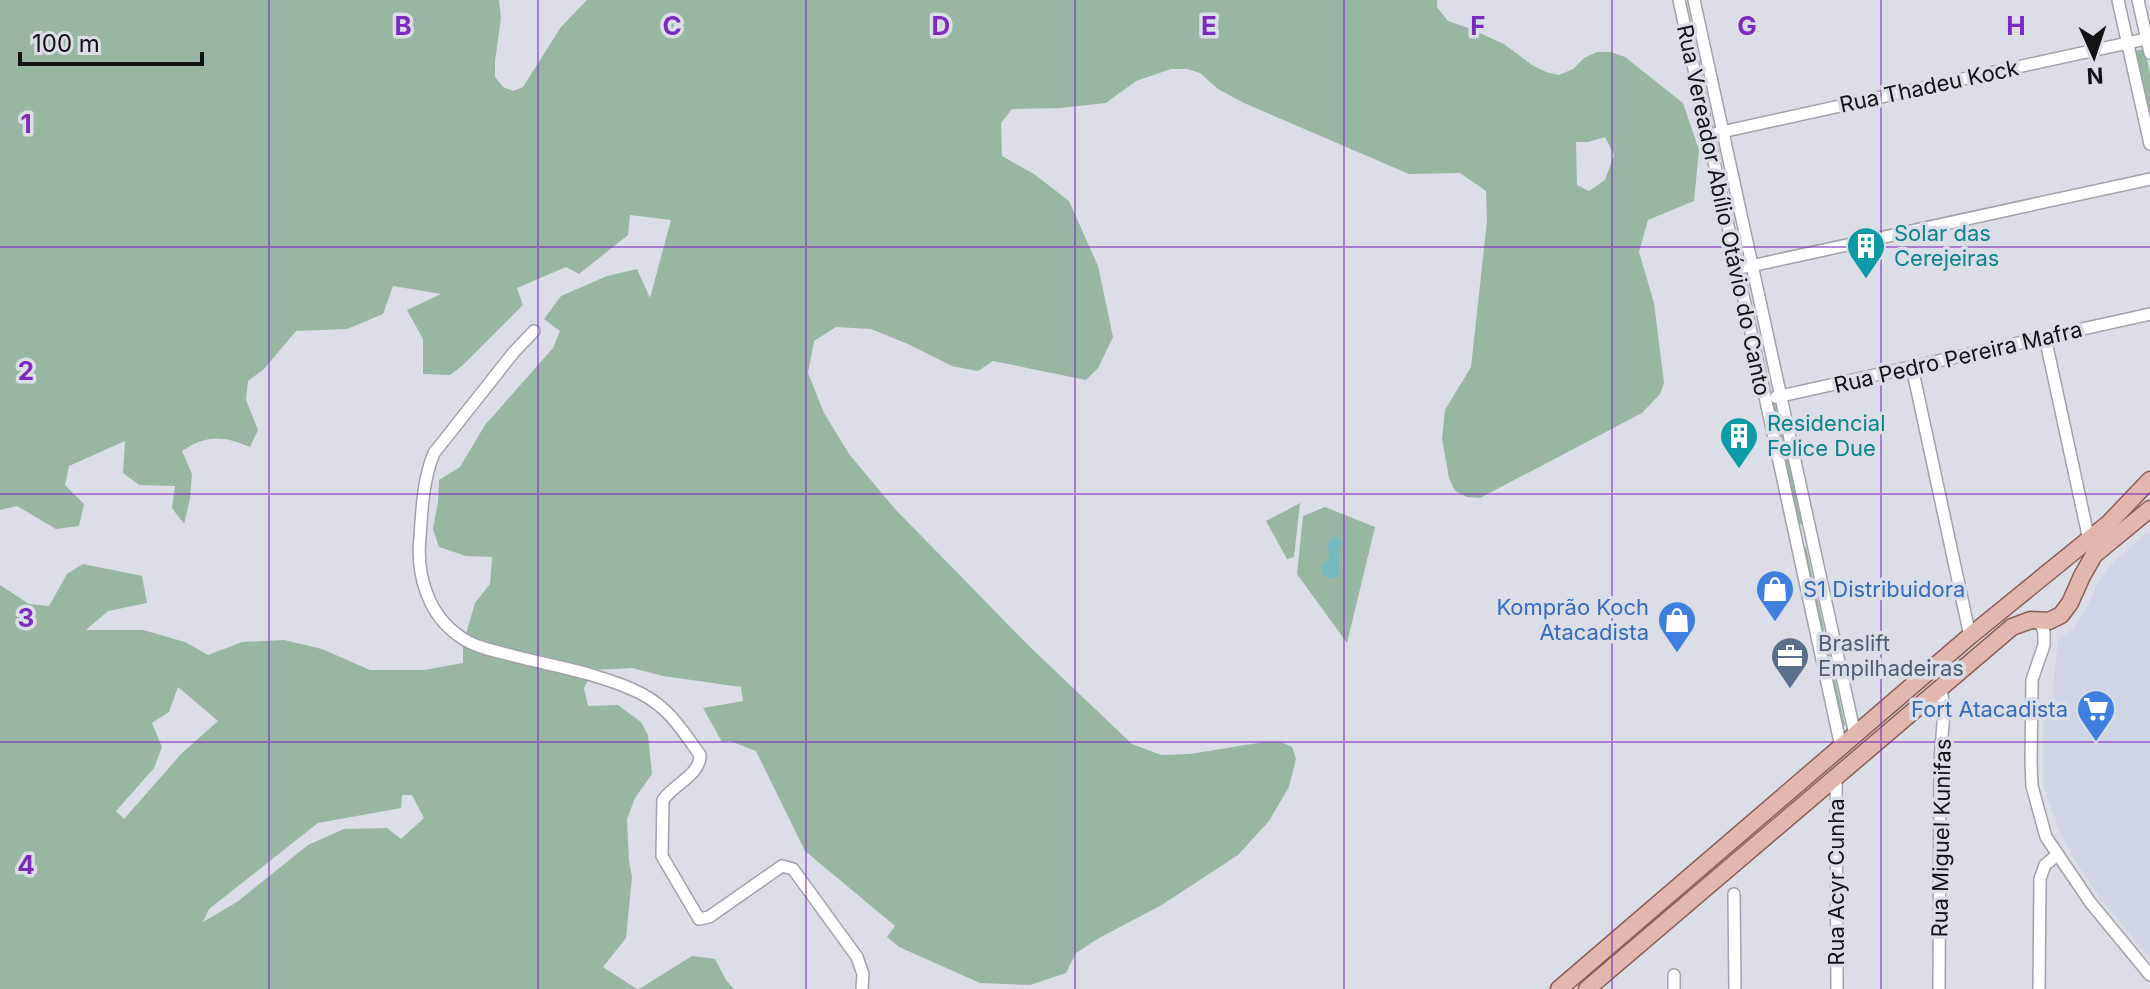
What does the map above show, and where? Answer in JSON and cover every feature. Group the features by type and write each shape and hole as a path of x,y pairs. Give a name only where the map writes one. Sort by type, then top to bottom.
{"main road":[{"path":"1559,989 1970,636 2089,540 2150,480"},
{"path":"1587,989 2012,627 2026,621 2053,620 2061,615 2094,555 2150,509"},
{"path":"2036,583 2033,600 2039,620"}],"street":[{"name":"Rua Vereador Abílio Otávio do Canto","path":"1679,0 1841,747"},
{"name":"Rua Vereador Abílio Otávio do Canto","path":"1694,0 1855,735"},
{"path":"2118,0 2150,144"},
{"path":"2138,0 2150,53"},
{"name":"Rua Thadeu Kock","path":"1708,135 2148,38"},
{"path":"1737,269 2150,179"},
{"name":"Rua Pedro Pereira Mafra","path":"1765,400 2150,314"},
{"path":"534,331 434,453 427,469 418,556 427,596 449,629 475,644 615,684 640,693 671,714 701,760 698,767 663,800 662,856 699,919 709,917 782,866 787,866 793,869 857,957 863,974 862,989"},
{"path":"2045,337 2089,540"},
{"path":"1912,367 1970,636"},
{"path":"1795,537 1811,533"},
{"path":"2039,620 2044,632 2044,645 2032,680 2032,786 2046,837 2090,902 2150,975"},
{"path":"1821,656 1837,652"},
{"name":"Rua Miguel Kunifas","path":"1939,989 1940,762 1944,711 1941,687"},
{"name":"Rua Acyr Cunha","path":"1836,775 1837,989"},
{"path":"2039,989 2040,879 2045,865 2057,855"},
{"path":"1734,894 1735,989"},
{"path":"1674,975 1674,989"}],"shaded area":[{"name":"Fort Atacadista","path":"2147,532 2150,536 2150,958 2101,899 2074,860 2043,785 2043,701 2052,698 2058,640 2074,628 2099,580"}],"green space":[{"path":"0,0 499,0 501,18 495,77 503,87 513,91 523,87 561,27 587,0 1437,0 1437,7 1448,21 1504,44 1546,72 1559,75 1597,52 1611,52 1625,57 1683,103 1699,150 1694,201 1648,220 1639,252 1654,303 1664,383 1660,394 1642,413 1480,498 1467,497 1455,491 1449,478 1442,439 1445,410 1471,367 1487,221 1486,191 1460,173 1409,174 1244,103 1218,89 1200,73 1187,69 1171,69 1136,81 1106,103 1012,109 1001,123 1002,156 1034,174 1069,201 1098,266 1113,337 1098,368 1086,380 993,361 978,371 952,366 871,329 836,327 814,341 808,373 824,413 849,454 895,509 1029,646 1132,744 1161,755 1190,754 1264,742 1281,742 1292,747 1296,759 1289,787 1269,821 1238,855 1160,906 1076,953 1066,973 1030,985 980,983 899,947 887,937 895,926 805,851 756,751 730,741 722,742 703,708 743,701 741,687 663,676 632,668 593,670 584,688 588,706 618,705 641,722 648,735 652,774 635,798 627,819 632,877 626,938 603,967 637,989 0,989 0,585 29,604 49,606 67,574 83,564 142,576 147,603 108,611 86,630 143,630 185,642 208,655 242,642 284,640 322,649 370,670 424,670 463,663 463,644 475,603 490,584 492,557 466,556 439,547 433,529 439,480 460,467 485,425 553,348 560,331 544,319 561,296 607,276 637,269 650,298 671,220 630,215 628,235 579,274 566,267 517,288 523,305 450,375 423,374 423,339 407,310 441,294 393,286 383,314 347,329 296,331 264,369 248,381 246,400 258,430 250,447 216,438 182,451 192,474 184,524 172,508 175,486 139,485 123,473 125,441 69,466 65,485 84,504 79,526 56,529 17,506 0,510","holes":["1605,137 1614,155 1605,180 1589,191 1577,185 1576,142","178,687 218,721 182,753 124,819 116,811 154,768 162,747 152,723 169,712","402,795 412,795 424,818 401,839 387,828 344,829 308,845 237,902 203,922 209,909 318,823 401,808"]},
{"path":"2145,49 2150,74 2150,122 2134,51"},
{"path":"1775,403 1803,524 1799,525 1772,405"},
{"path":"1300,503 1294,557 1287,559 1266,521"},
{"path":"1325,507 1375,527 1347,643 1297,574 1303,516"},
{"path":"1806,547 1845,725 1841,729 1801,548"},
{"path":"692,956 715,959 734,989 639,989"}],"water":[{"path":"1333,536 1340,538 1342,544 1340,572 1332,579 1325,577 1321,569 1323,563 1329,560 1328,543"}],"place":[{"name":"Solar das Cerejeiras","path":"1866,280"},
{"name":"Residencial Felice Due","path":"1739,470"},
{"name":"S1 Distribuidora","path":"1775,623"},
{"name":"Komprão Koch Atacadista","path":"1677,654"},
{"name":"Braslift Empilhadeiras","path":"1790,690"},
{"name":"Fort Atacadista","path":"2096,743"}]}
